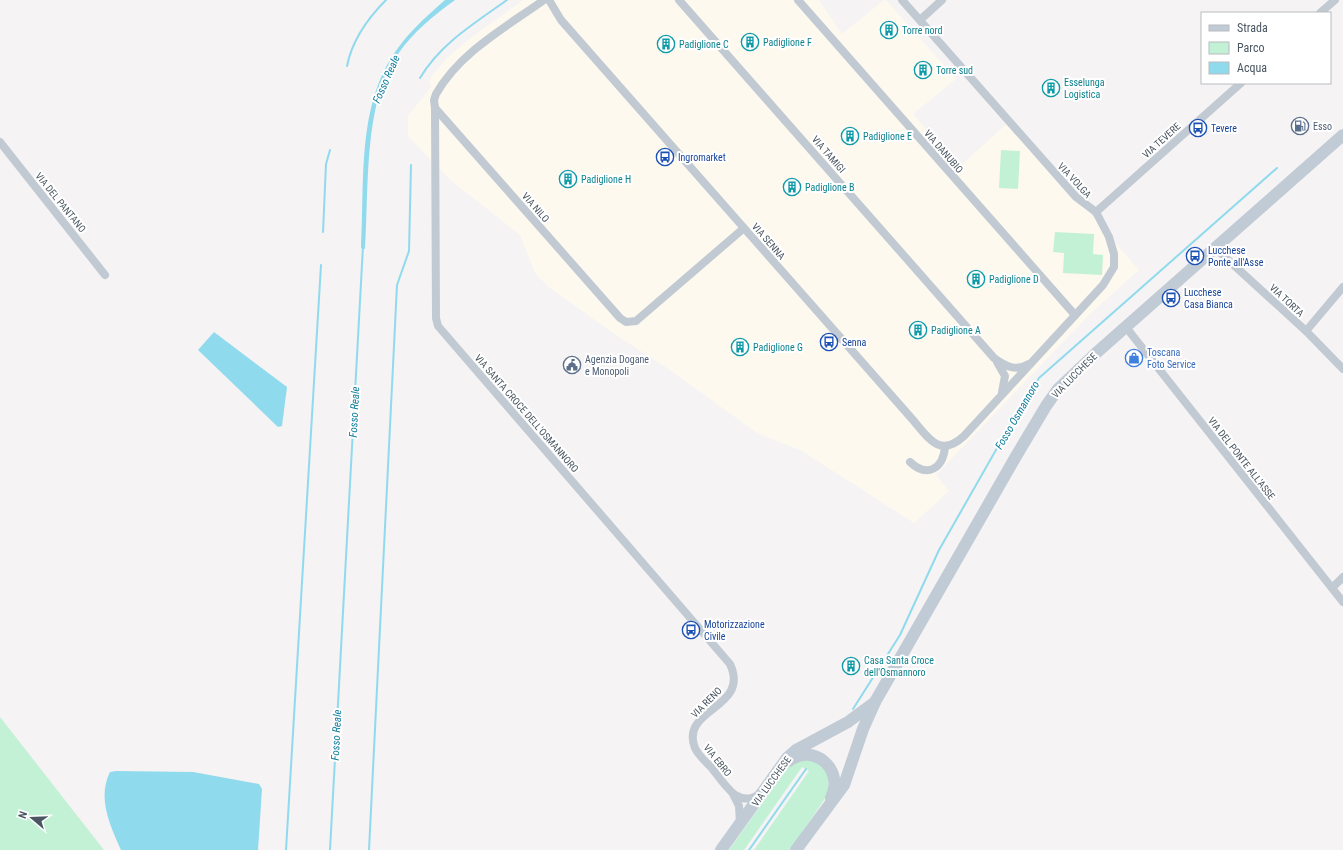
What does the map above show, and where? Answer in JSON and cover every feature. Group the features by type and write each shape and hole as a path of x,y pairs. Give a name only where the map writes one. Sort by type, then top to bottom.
{"main road":[{"name":"VIA LUCCHESE","path":"796,850 821,814 844,785 875,702 1046,406 1058,389 1076,370 1343,135"},
{"name":"VIA LUCCHESE","path":"721,850 791,754 848,722 875,702"},
{"path":"780,768 793,757 802,755 816,756 829,765 834,776 834,787 821,814"}],"street":[{"path":"435,108 434,100 436,94 458,64 544,0"},
{"name":"VIA SENNA","path":"549,0 561,20 929,438 935,444 945,447"},
{"name":"VIA TAMIGI","path":"679,0 994,358 1005,376 1004,388 1000,396"},
{"name":"VIA DANUBIO","path":"798,0 1075,315"},
{"name":"VIA VOLGA","path":"902,0 1076,197 1096,212 1109,237 1114,254 1114,267 1104,285 957,443 945,447"},
{"path":"920,20 942,0"},
{"path":"1321,12 1335,0"},
{"name":"VIA TEVERE","path":"1096,212 1240,84"},
{"name":"VIA NILO","path":"435,108 623,321 632,323 744,228"},
{"name":"VIA SANTA CROCE DELL'OSMANNORO","path":"435,108 436,318 438,326 723,655 734,673 735,682"},
{"name":"VIA DEL PANTANO","path":"0,142 105,275"},
{"name":"VIA TORTA","path":"1216,248 1306,332 1343,369"},
{"path":"1306,332 1343,287"},
{"name":"VIA DEL PONTE ALL'ASSE","path":"1126,326 1343,602"},
{"name":"VIA TAMIGI","path":"994,358 1002,364 1013,368 1024,367 1031,363"},
{"path":"910,462 920,470 929,471 942,460 945,447"},
{"path":"1332,588 1343,577"},
{"name":"VIA RENO","path":"694,736 698,722 725,698 735,682"},
{"name":"VIA EBRO","path":"694,736 695,747 699,754 733,793 739,806 740,824"},
{"path":"733,793 740,798 753,798 767,786"}],"shaded area":[{"path":"523,0 819,0 842,34 884,0 886,0 956,79 913,114 959,167 1010,121 1139,270 1089,315 936,475 949,491 914,523 802,451 757,433 667,368 619,337 550,288 535,273 520,235 449,179 408,136 408,116 432,86 429,84 431,77 448,57 468,40"}],"green space":[{"path":"1001,150 1020,151 1018,189 999,188"},
{"path":"1055,232 1094,234 1093,254 1103,255 1102,275 1063,273 1064,253 1053,252"},
{"path":"0,717 104,850 0,850"},
{"path":"812,758 829,773 828,794 790,850 754,850 809,771 802,767 744,850 729,850 788,767 792,763"}],"water":[{"path":"445,0 455,0 424,24 410,38 398,54 387,73 379,96 373,121 370,147 365,249 361,248 365,144 375,94 385,70 403,41"},
{"path":"214,332 287,387 282,426 278,427 198,350"},
{"path":"110,772 193,772 259,784 262,789 258,850 121,850 109,821 105,802 106,782"}],"waterway":[{"path":"347,66 349,57 362,30 373,14 386,0"},
{"path":"420,78 438,54 459,34 507,0"},
{"path":"323,232 326,164 330,150"},
{"path":"369,850 397,285 409,251 411,165"},
{"name":"Fosso Osmannoro","path":"853,709 900,635 939,550 1021,406 1039,378 1277,168"},
{"name":"Fosso Reale","path":"330,850 363,246"},
{"path":"286,850 321,265"},
{"name":"Fosso Osmannoro","path":"749,850 806,769"}],"place":[{"name":"Torre nord","path":"889,30"},
{"name":"Padiglione F","path":"750,42"},
{"name":"Padiglione C","path":"666,44"},
{"name":"Torre sud","path":"923,70"},
{"name":"Esselunga Logistica","path":"1051,88"},
{"name":"Esso","path":"1300,126"},
{"name":"Tevere","path":"1198,128"},
{"name":"Padiglione E","path":"850,136"},
{"name":"Ingromarket","path":"665,157"},
{"name":"Padiglione H","path":"568,179"},
{"name":"Padiglione B","path":"792,187"},
{"name":"Lucchese Ponte all'Asse","path":"1195,256"},
{"name":"Padiglione D","path":"976,279"},
{"name":"Lucchese Casa Bianca","path":"1171,298"},
{"name":"Padiglione A","path":"918,330"},
{"name":"Senna","path":"829,342"},
{"name":"Padiglione G","path":"740,347"},
{"name":"Toscana Foto Service","path":"1134,358"},
{"name":"Agenzia Dogane e Monopoli","path":"572,365"},
{"name":"Motorizzazione Civile","path":"691,630"},
{"name":"Casa Santa Croce dell'Osmannoro","path":"851,666"}]}
